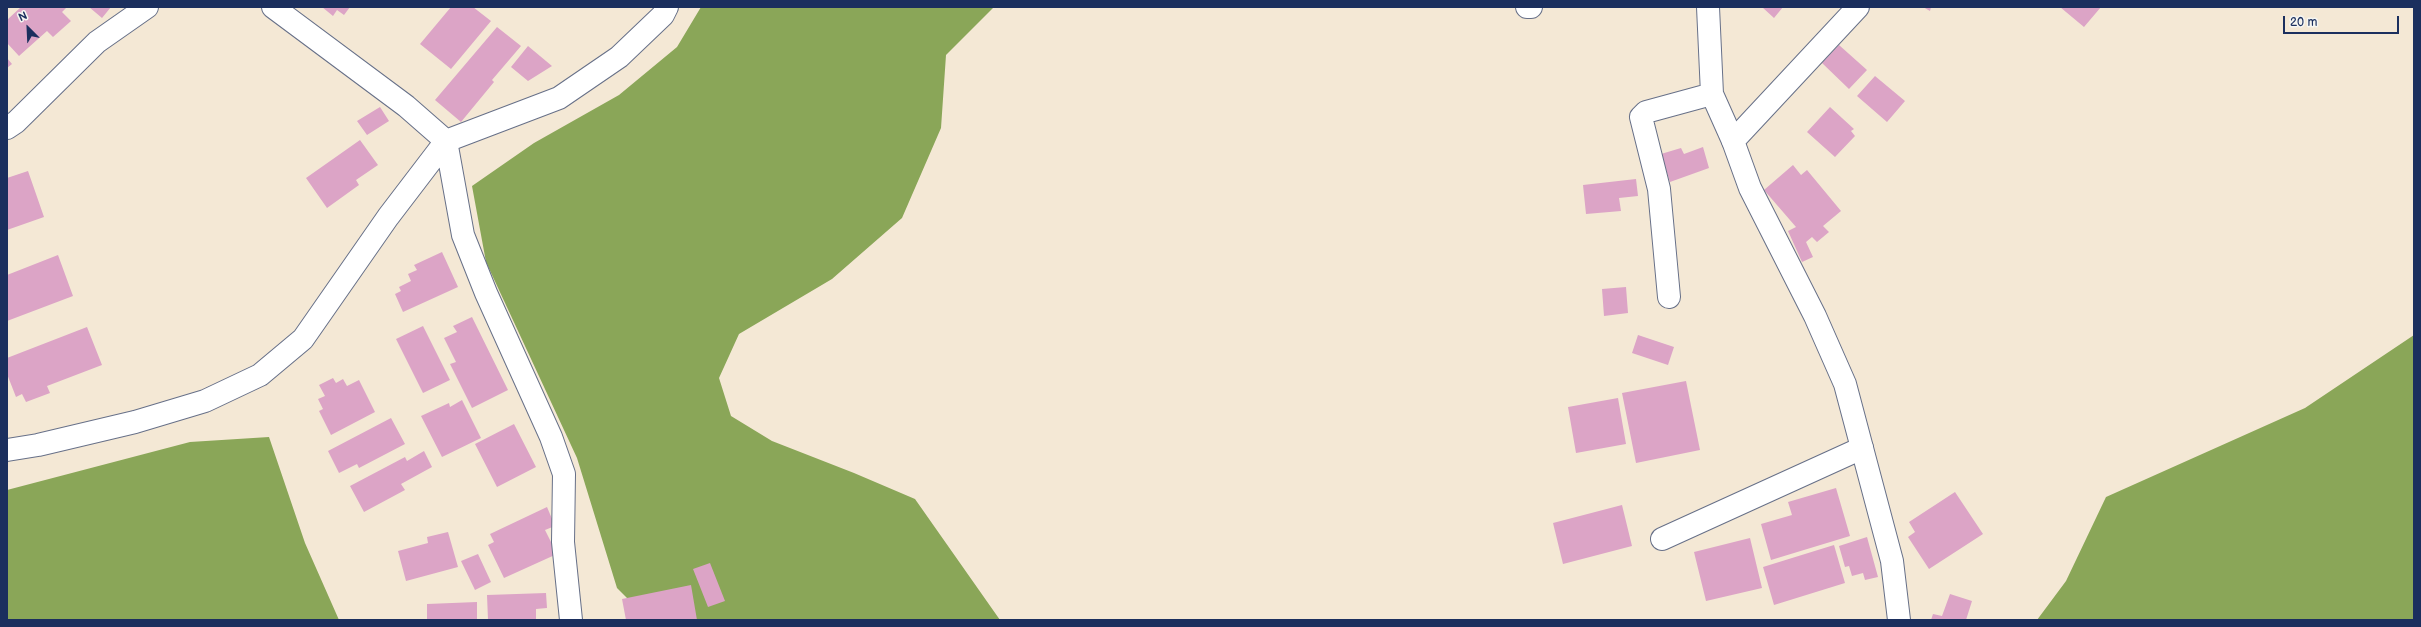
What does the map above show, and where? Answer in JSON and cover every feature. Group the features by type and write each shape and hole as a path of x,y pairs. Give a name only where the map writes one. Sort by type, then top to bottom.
{"street":[{"path":"7,128 16,122 97,42 147,7"},
{"path":"272,7 406,106 446,141 463,235 486,293 552,437 564,474 564,542 571,620"},
{"path":"7,450 38,445 135,422 205,400 260,375 303,339 388,217 446,141 559,98 619,57 663,15 667,7"},
{"path":"1708,7 1712,94 1733,141 1750,188 1815,316 1845,384 1892,561 1899,620"},
{"path":"1733,141 1858,7"},
{"path":"1669,297 1659,190 1641,117 1646,112 1712,94"},
{"path":"1662,539 1862,448"}],"green space":[{"path":"701,7 994,7 946,55 941,128 902,218 832,279 739,334 719,378 731,416 772,441 915,499 1000,620 649,620 617,588 577,458 486,262 472,186 534,143 619,95 677,47"},
{"path":"2414,335 2414,620 2037,620 2066,581 2106,497 2305,408"},
{"path":"269,437 305,543 339,620 7,620 7,490 190,442"}],"building":[{"path":"21,7 67,7 62,12 71,21 53,37 47,31 19,56 7,43 7,20"},
{"path":"89,7 111,7 102,18"},
{"path":"322,7 350,7 344,15 337,10 333,16"},
{"path":"451,7 473,7 491,21 451,69 420,44"},
{"path":"1762,7 1783,7 1774,18"},
{"path":"1923,7 1931,7 1930,11"},
{"path":"2060,7 2101,7 2084,27"},
{"path":"497,27 521,46 492,80 494,82 461,122 435,100"},
{"path":"1839,45 1867,70 1849,89 1822,63"},
{"path":"528,46 552,66 528,81 511,67"},
{"path":"7,58 12,64 7,68"},
{"path":"1875,76 1905,101 1887,122 1857,96"},
{"path":"380,107 389,121 367,135 357,121"},
{"path":"1830,107 1854,129 1851,131 1855,136 1835,157 1807,132"},
{"path":"360,140 378,165 356,180 359,185 327,208 306,178"},
{"path":"1703,147 1709,168 1670,182 1661,154 1681,148 1684,154"},
{"path":"1793,165 1801,175 1807,170 1841,211 1823,226 1829,232 1817,242 1812,237 1806,242 1813,257 1802,262 1788,231 1796,227 1764,190"},
{"path":"28,171 44,217 7,230 7,178"},
{"path":"1636,179 1638,196 1619,198 1621,211 1586,214 1583,185"},
{"path":"442,252 458,287 403,312 395,294 401,291 399,287 411,281 408,274 417,270 414,265"},
{"path":"58,255 73,296 7,321 7,275"},
{"path":"1626,287 1628,313 1604,316 1602,289"},
{"path":"472,317 508,390 472,408 450,364 456,362 444,338 457,332 453,326"},
{"path":"423,326 450,380 423,393 396,339"},
{"path":"87,327 102,365 47,386 50,393 26,402 22,394 16,397 7,374 7,358"},
{"path":"1638,335 1674,347 1668,365 1632,353"},
{"path":"333,378 336,383 343,379 347,386 359,380 375,412 331,435 319,411 323,409 318,399 325,396 319,385"},
{"path":"1686,381 1700,450 1636,463 1622,393"},
{"path":"1618,398 1626,444 1576,453 1568,407"},
{"path":"462,400 481,438 442,457 421,416 449,403 450,407"},
{"path":"391,418 405,444 359,468 357,464 339,473 328,451"},
{"path":"514,424 536,467 497,487 475,444"},
{"path":"424,451 432,467 401,484 405,490 364,512 350,486 405,457 407,461"},
{"path":"1836,488 1850,536 1771,560 1761,524 1792,515 1788,502"},
{"path":"1955,492 1983,534 1929,569 1908,537 1915,532 1909,522"},
{"path":"1622,505 1632,546 1563,564 1553,523"},
{"path":"547,507 555,526 545,530 557,554 504,578 488,545 494,542 490,534"},
{"path":"448,532 458,567 406,581 398,551 428,543 427,537"},
{"path":"1867,537 1878,577 1865,580 1863,573 1852,576 1849,566 1845,567 1839,546"},
{"path":"1750,538 1762,588 1706,601 1694,552"},
{"path":"1834,545 1845,583 1774,605 1763,567"},
{"path":"478,554 491,582 475,590 461,561"},
{"path":"710,563 725,601 708,607 693,569"},
{"path":"691,585 697,620 626,620 622,599"},
{"path":"546,593 547,608 536,609 536,620 488,620 487,595"},
{"path":"1950,594 1972,601 1966,620 1931,620 1933,614 1942,616"},
{"path":"477,602 477,620 427,620 427,604"}]}
